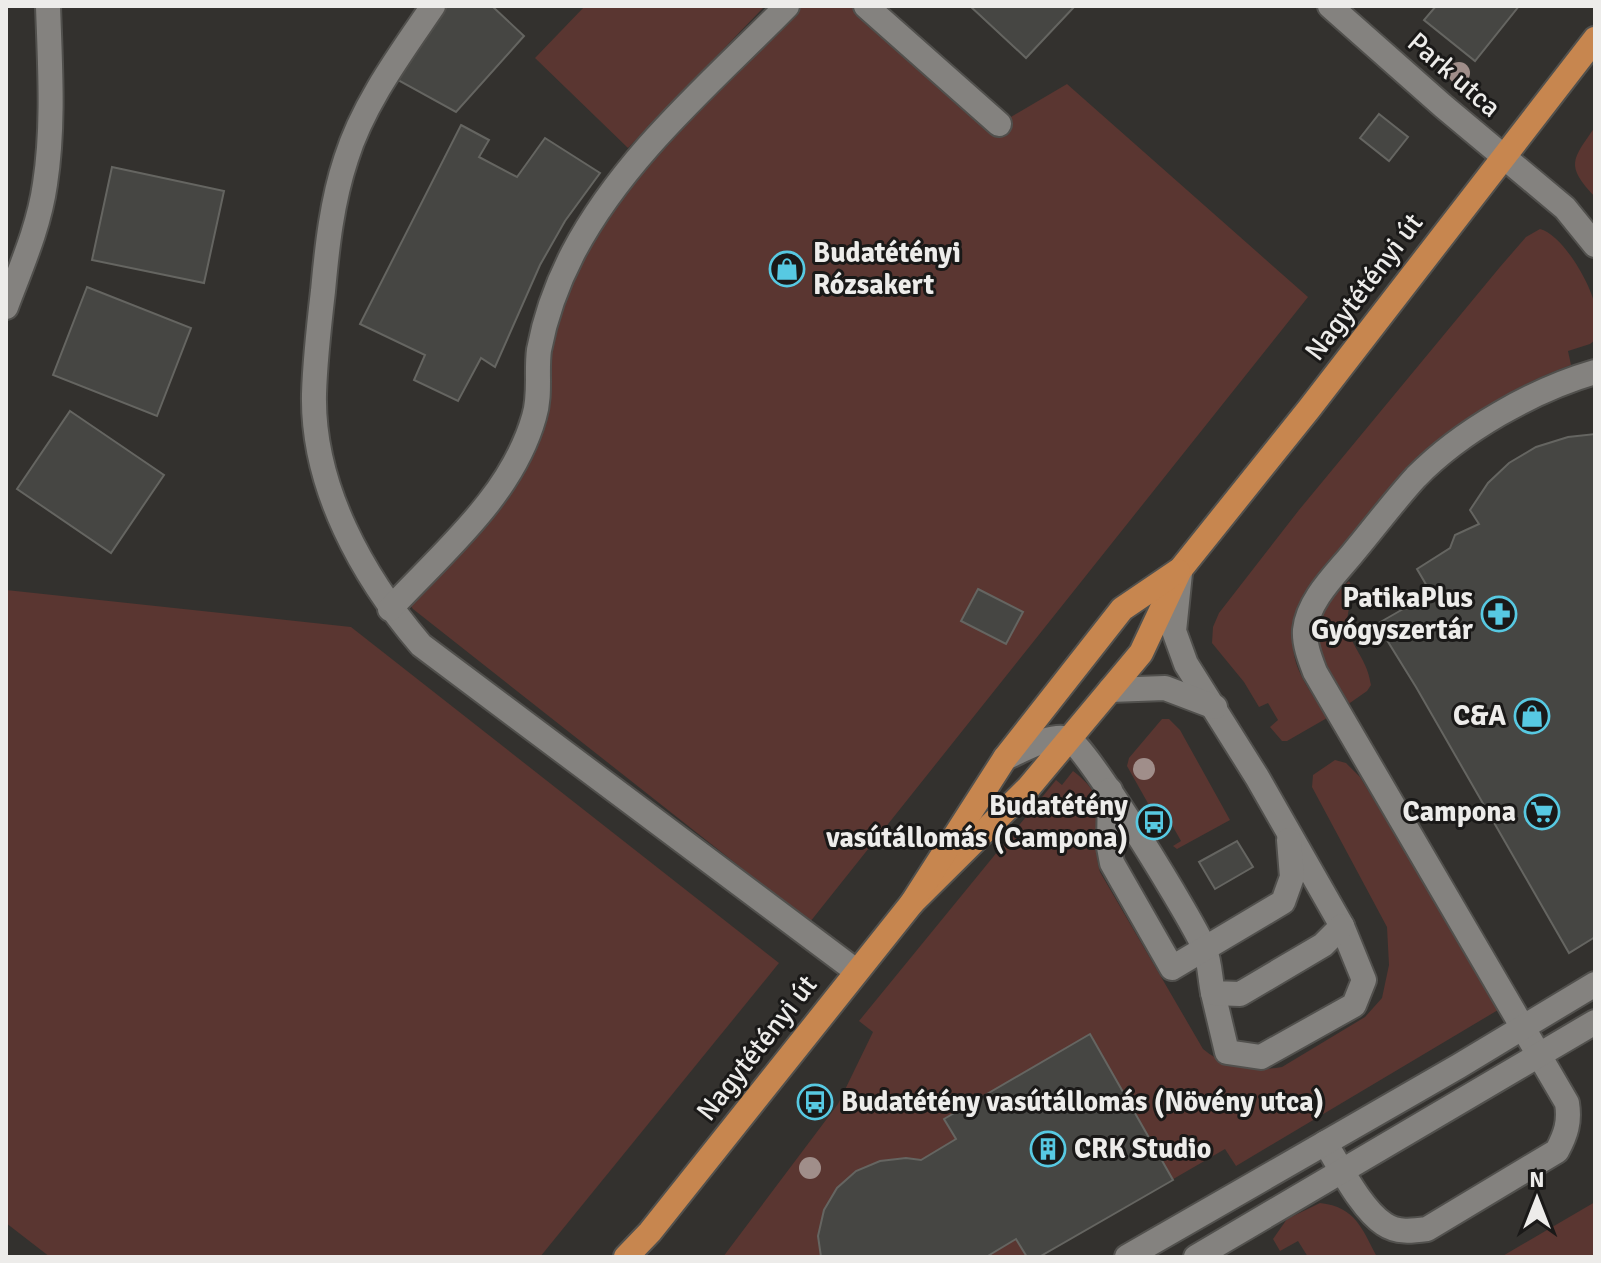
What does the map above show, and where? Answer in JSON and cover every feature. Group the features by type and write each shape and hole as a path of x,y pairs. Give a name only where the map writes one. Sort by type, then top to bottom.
{"main road":[{"name":"Nagytétényi út","path":"626,1257 650,1232 912,903 1029,787 1141,653 1180,570 1309,409 1595,39"},
{"name":"Nagytétényi út","path":"912,903 1005,758 1122,609 1180,570"},
{"name":"Nagytétényi út","path":"642,1257 650,1232"}],"street":[{"path":"6,307 38,219 45,184 51,109 48,6"},
{"path":"433,6 367,112 346,157 327,248 314,396 318,446 334,501 357,557 390,609 421,645 856,971"},
{"path":"390,609 493,498 517,460 534,419 539,351 552,304 571,256 600,205 644,151 787,6"},
{"path":"866,6 999,124"},
{"name":"Park utca","path":"1330,6 1565,208 1595,245"},
{"path":"1325,1143 1368,1208 1385,1225 1406,1232 1427,1229 1557,1151 1566,1135 1569,1119 1567,1103 1315,672 1308,653 1305,630 1311,610 1326,586 1417,477 1452,446 1516,404 1595,372"},
{"path":"1005,758 1052,739 1069,739 1080,747 1110,790 1205,950 1227,1052 1261,1057 1354,1005 1364,980 1342,926 1215,707 1189,671 1174,631 1180,570"},
{"path":"1110,690 1165,688 1215,707"},
{"path":"1110,790 1109,847 1112,863 1172,968 1283,902 1292,877 1288,834"},
{"path":"1213,993 1240,994 1323,945 1342,926"},
{"path":"1127,1257 1595,984"},
{"path":"1196,1257 1595,1022"}],"shaded area":[{"path":"585,6 765,6 628,148 535,58"},
{"path":"787,6 866,6 999,124 1067,84 1308,297 810,922 413,609 403,595 517,460 539,351 600,205"},
{"path":"1595,127 1595,197 1579,177 1575,162"},
{"path":"1540,229 1549,233 1566,250 1588,286 1596,311 1595,340 1568,351 1571,365 1505,396 1440,439 1405,471 1377,505 1298,614 1294,630 1293,644 1298,669 1327,718 1282,741 1270,727 1278,720 1268,703 1259,707 1244,682 1212,643 1213,627 1219,613 1299,510 1500,267 1526,237"},
{"path":"1349,581 1355,592 1349,608 1349,632 1371,685 1347,705 1320,656 1317,628 1322,613"},
{"path":"6,590 351,627 779,963 540,1257 50,1257 6,1223"},
{"path":"1162,719 1169,719 1180,730 1230,820 1177,849 1173,846 1181,841 1172,825 1163,830 1127,766 1129,758"},
{"path":"1335,760 1346,763 1360,777 1497,1003 1498,1010 1236,1166 1225,1149 1039,1257 723,1257 838,1104 873,1032 859,1021 1056,780 1062,785 1073,771 1096,796 1099,807 1097,855 1100,872 1203,1049 1221,1061 1240,1067 1282,1067 1365,1017 1382,998 1389,965 1387,927 1312,787 1313,775"},
{"path":"1595,1202 1595,1257 1501,1257"},
{"path":"1320,1203 1350,1214 1377,1257 1308,1257 1298,1241 1280,1251 1273,1239 1287,1219"}],"building":[{"path":"447,6 492,6 524,36 456,112 396,79"},
{"path":"970,6 1075,6 1026,58"},
{"path":"1436,6 1519,6 1475,61 1424,20"},
{"path":"1379,114 1408,137 1389,161 1360,138"},
{"path":"461,125 489,140 479,157 517,177 545,138 600,173 565,221 540,265 495,367 481,358 458,401 414,380 425,355 360,324"},
{"path":"112,167 224,191 204,283 92,260"},
{"path":"87,287 191,328 157,416 53,375"},
{"path":"70,411 164,475 111,553 17,489"},
{"name":"Campona","path":"1595,434 1595,937 1569,953 1377,624 1431,593 1417,569 1450,548 1455,535 1479,524 1470,510 1488,483 1509,463 1536,447 1568,437"},
{"path":"978,589 1023,612 1006,644 961,621"},
{"path":"1237,841 1253,867 1215,889 1199,862"},
{"name":"CRK Studio","path":"1090,1034 1173,1180 1039,1257 1027,1257 1016,1239 986,1257 821,1257 818,1236 824,1210 837,1188 856,1171 880,1161 921,1160 956,1139 944,1119"}],"place":[{"name":"Budatétényi Rózsakert","path":"787,269"},
{"name":"PatikaPlus Gyógyszertár","path":"1499,614"},
{"name":"C&A","path":"1532,716"},
{"name":"Campona","path":"1542,812"},
{"name":"Budatétény vasútállomás (Campona)","path":"1154,822"},
{"name":"Budatétény vasútállomás (Növény utca)","path":"815,1102"},
{"name":"CRK Studio","path":"1048,1149"}]}
